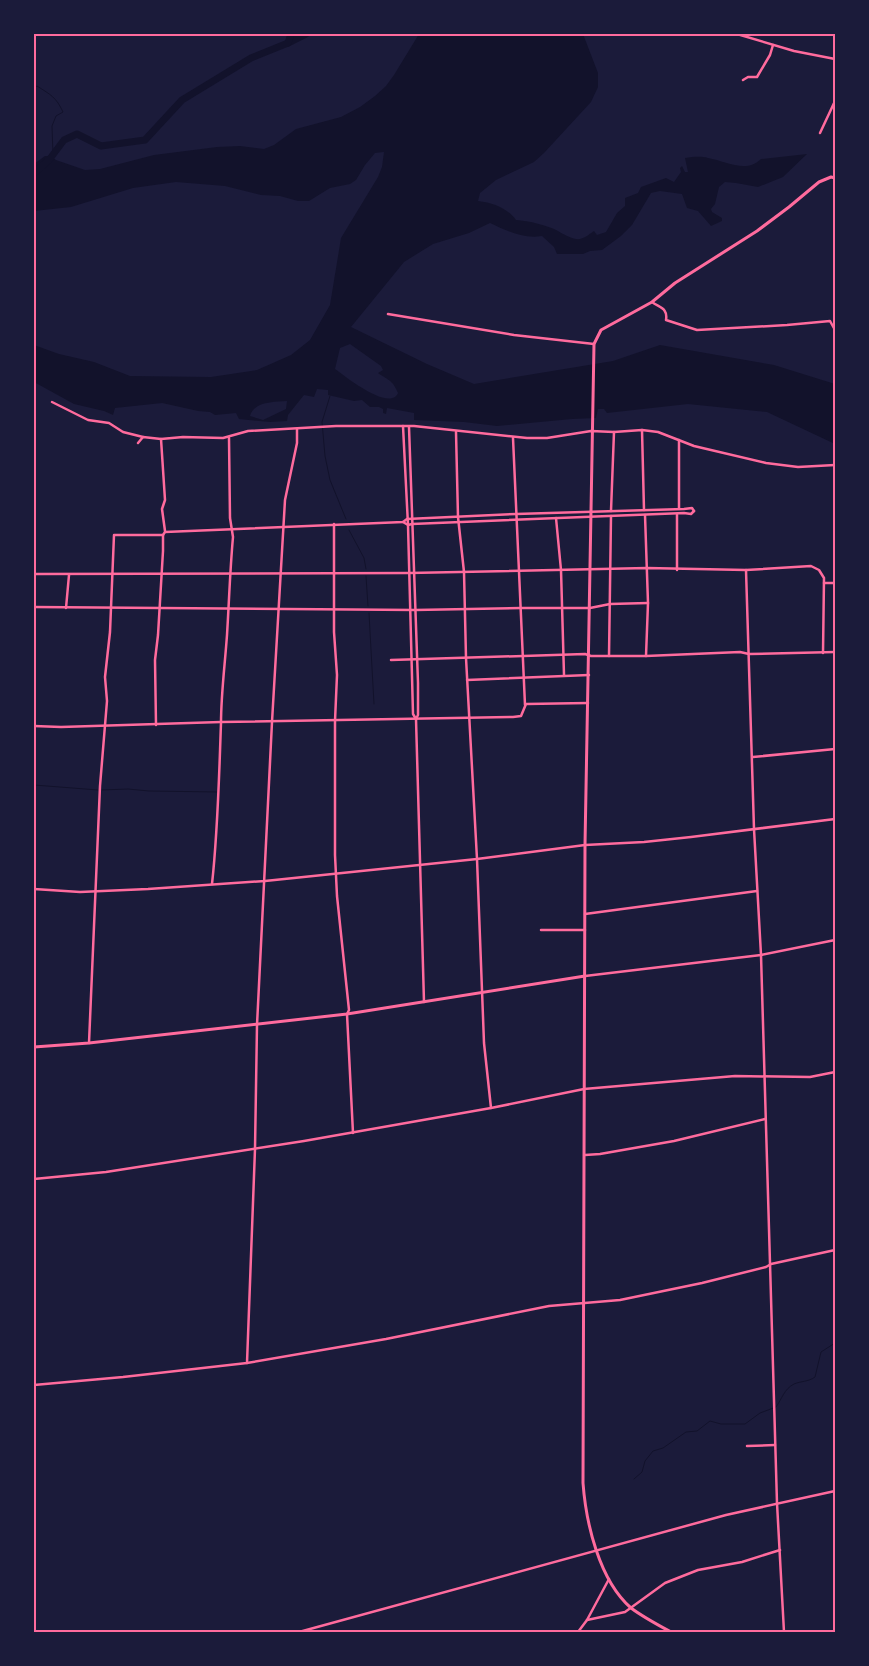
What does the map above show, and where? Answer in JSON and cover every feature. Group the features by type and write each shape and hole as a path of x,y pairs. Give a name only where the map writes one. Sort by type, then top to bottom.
{"main road":[{"path":"671,1632 631,1607 609,1579 597,1550 587,1517 583,1483 585,845 590,608 591,420 594,344 602,330 652,302 675,283 722,254 782,212 819,182 831,177 835,178"},
{"path":"34,1047 89,1043 347,1014 585,976"}],"street":[{"path":"737,34 772,45 835,59"},
{"path":"743,80 748,77 757,77 770,55 772,45"},
{"path":"820,133 835,101"},
{"path":"652,302 666,310 666,320 697,330 787,325 830,320 835,330"},
{"path":"388,314 499,332 594,344"},
{"path":"52,402 88,420 109,423 123,432 142,437 229,438 237,433 248,431 319,427 430,427 456,432 513,438 547,438 591,431 642,430 658,432 694,446 766,463 804,468 835,465"},
{"path":"403,426 408,524 413,714 416,718"},
{"path":"409,427 424,1003"},
{"path":"247,1363 255,1149 257,1025 272,722 286,491 298,443 297,429"},
{"path":"642,430 648,568 646,656"},
{"path":"456,432 458,517 464,572 466,658 477,860 484,1055 491,1108"},
{"path":"609,656 614,432"},
{"path":"138,443 142,437"},
{"path":"156,725 155,662 164,551 162,510 165,500 161,438"},
{"path":"212,884 217,834 216,814 219,802 218,782 221,760 221,722 232,529 230,518 229,438"},
{"path":"34,726 518,717 523,713 525,705 513,438"},
{"path":"677,570 679,440"},
{"path":"89,1043 100,786 105,726 105,677 111,608 114,535 334,524 459,523 691,514 694,512 692,508 590,511 407,519 403,522"},
{"path":"556,518 561,570 564,675"},
{"path":"334,524 337,675 335,721 336,873 349,1010 347,1014 353,1133"},
{"path":"34,574 414,573 648,568 746,570 810,566 822,574 824,584 823,652"},
{"path":"746,570 754,829 761,955 777,1503 784,1632"},
{"path":"66,608 69,575"},
{"path":"824,584 835,583"},
{"path":"34,607 415,610 590,608 610,604 648,603"},
{"path":"391,660 589,655 646,656 740,652 749,654 835,652"},
{"path":"467,680 589,675"},
{"path":"525,705 588,703"},
{"path":"753,757 835,749"},
{"path":"34,890 66,892 148,889 265,881 477,860 585,845 644,842 835,819"},
{"path":"585,914 757,891"},
{"path":"541,930 585,930"},
{"path":"585,976 761,955 835,940"},
{"path":"34,1179 106,1172 353,1133 584,1089 718,1077 810,1077 835,1072"},
{"path":"584,1155 601,1154 675,1141 765,1120"},
{"path":"34,1385 247,1363 386,1339 549,1306 620,1300 702,1283 766,1267 770,1264 835,1250"},
{"path":"747,1446 775,1445"},
{"path":"299,1632 597,1550 777,1503 835,1491"},
{"path":"587,1620 624,1612 666,1582 691,1572 742,1562 780,1550"},
{"path":"578,1632 587,1620 609,1579"}],"shaded area":[{"path":"419,34 583,34 598,73 598,87 591,102 534,162 496,180 480,193 478,201 500,207 509,212 516,220 543,225 576,239 583,238 594,231 597,235 606,232 617,213 625,206 625,198 638,193 641,187 666,178 674,182 681,172 680,168 682,166 685,172 688,172 685,158 705,157 736,165 749,166 761,159 807,154 783,177 758,187 725,182 719,187 715,204 711,209 712,212 722,218 722,221 711,226 698,211 687,208 682,194 660,191 651,193 632,225 602,250 583,254 557,254 554,247 542,236 522,235 490,223 469,233 433,244 404,262 351,327 427,364 474,384 613,361 660,345 774,365 835,384 835,444 767,412 688,404 607,413 604,409 598,409 596,418 497,426 464,422 414,420 414,413 387,408 386,414 383,413 383,409 370,407 362,400 354,401 328,395 328,390 317,389 314,397 304,395 288,415 287,421 270,422 239,419 236,413 215,415 210,412 162,403 115,408 113,415 74,404 34,382 34,345 59,354 94,362 130,376 211,377 257,370 291,355 310,340 330,305 341,238 378,177 382,167 384,152 375,153 356,180 350,184 330,188 309,201 261,195 225,186 176,182 133,188 71,207 34,211 34,164 45,156 51,156 56,160 85,170 100,169 154,155 217,147 240,146 264,149 274,145 296,129 341,117 360,107 386,86","holes":["350,344 381,366 383,370 378,373 388,379 398,393 393,398 377,396 335,369 340,348","287,401 286,409 263,420 250,416 252,411 260,405"]}],"waterway":[{"path":"34,173 49,160 64,140 77,134 101,146 145,140 182,100 251,58 288,43 291,34"},
{"path":"288,43 306,34"},
{"path":"34,88 37,86 53,97 63,112 56,116 52,126 53,155"},
{"path":"330,396 322,422 325,456 330,480 346,519"},
{"path":"349,530 364,558 366,569"},
{"path":"366,576 368,606"},
{"path":"369,613 374,704"},
{"path":"34,785 98,790"},
{"path":"102,790 218,792"},
{"path":"634,1479 642,1472 645,1461 653,1451 663,1448 686,1432 697,1431 710,1421 721,1424 745,1424 760,1413 776,1407 785,1391 791,1386 815,1377 821,1352 835,1343"}]}
